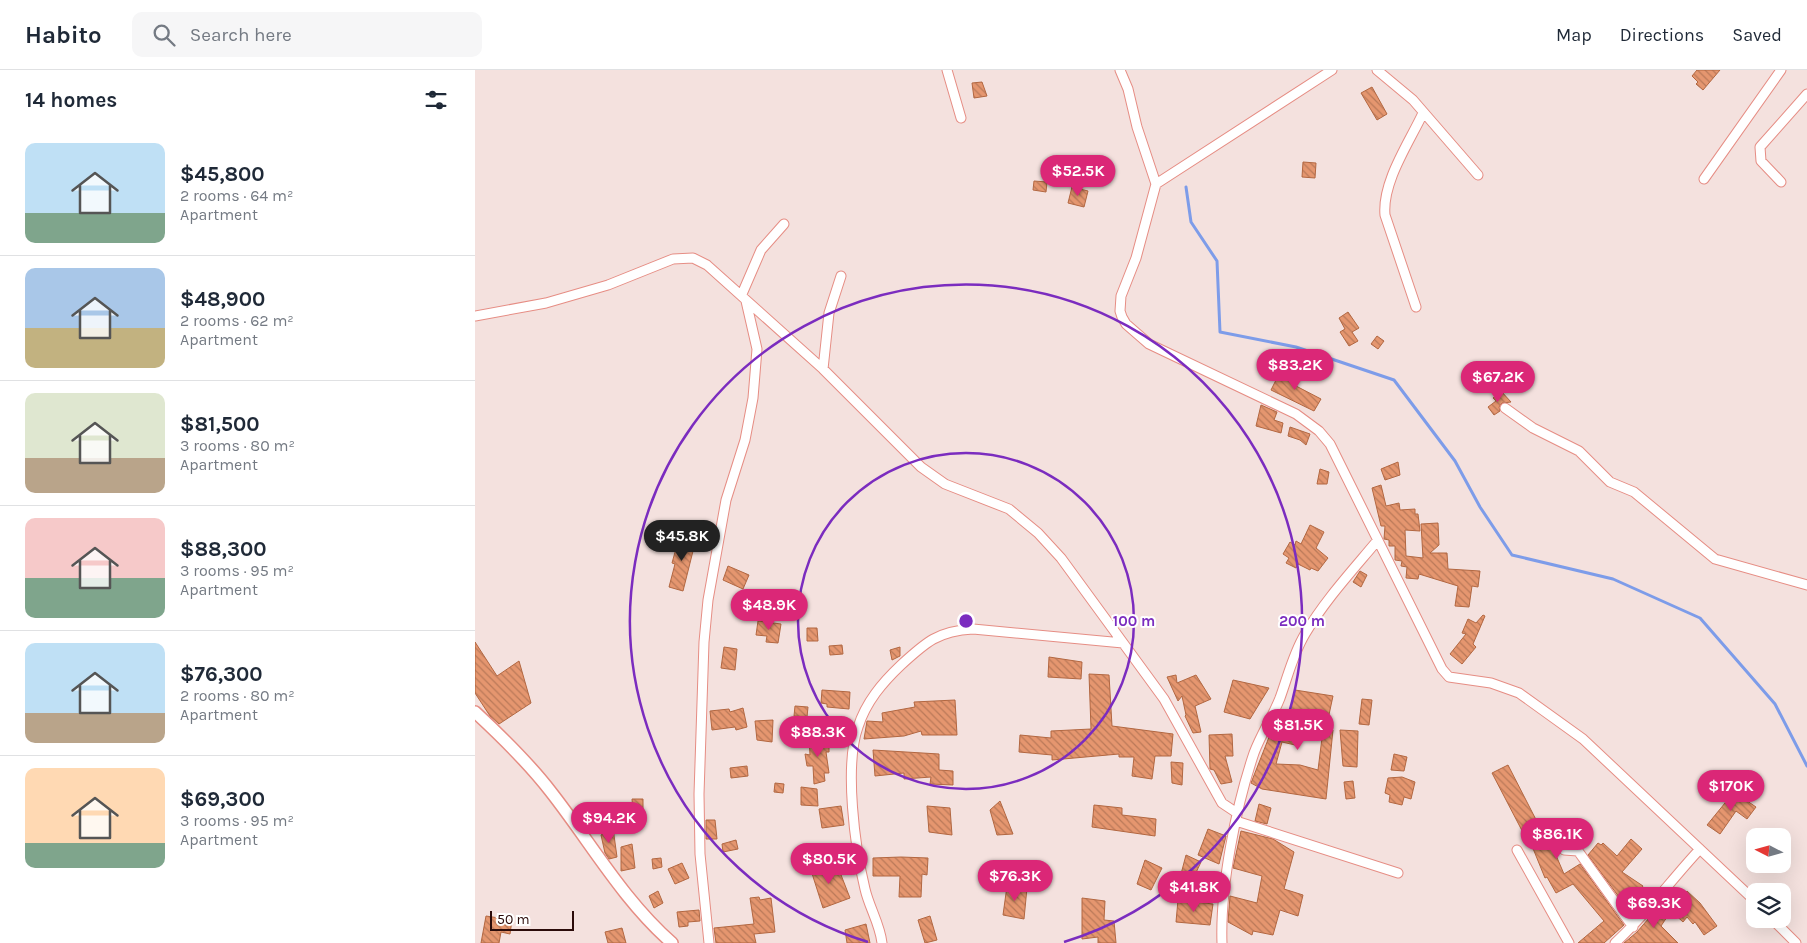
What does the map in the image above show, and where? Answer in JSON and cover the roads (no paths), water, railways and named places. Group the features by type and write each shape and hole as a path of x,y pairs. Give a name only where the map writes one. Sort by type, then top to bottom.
{"street":[{"path":"947,70 961,118"},
{"path":"1120,70 1128,89 1137,127 1156,184 1136,258 1121,296 1120,311 1122,318 1136,334 1149,344 1296,414 1319,431 1330,444 1442,669 1449,677 1491,683 1519,693 1583,739 1746,892"},
{"path":"1156,184 1332,70"},
{"path":"1377,70 1403,90 1478,175"},
{"path":"1704,179 1781,70"},
{"path":"1781,182 1761,161 1760,147 1807,94"},
{"path":"1416,307 1385,216 1384,204 1389,183 1423,113"},
{"path":"709,943 700,854 699,794 704,642 708,600 726,500 745,440 753,398 757,350 756,335 744,297 761,250 784,224"},
{"path":"475,316 546,303 590,290 673,259 693,258 707,265 823,369 921,467 945,484 1009,509 1038,533 1061,558 1164,699 1222,803 1237,817 1398,873"},
{"path":"823,369 829,313 841,276"},
{"path":"1505,408 1533,428 1579,451 1609,482 1634,492 1715,559 1807,585"},
{"path":"1221,943 1221,915 1237,817 1255,751 1280,699 1295,652 1320,610 1377,541"},
{"path":"882,943 861,874 852,796 852,762 857,727 876,690 921,648 935,638 952,630 973,629 1123,643"},
{"path":"475,712 531,766 623,892 643,915 672,943"},
{"path":"1615,943 1633,927 1667,884 1700,849"},
{"path":"1517,850 1569,943"},
{"path":"1565,850 1578,851 1633,927"},
{"path":"1781,928 1796,943"}],"waterway":[{"path":"1186,187 1191,222 1217,261 1220,332 1296,347 1394,380 1455,461 1480,507 1512,555 1613,579 1700,618 1775,704 1807,766"}]}
